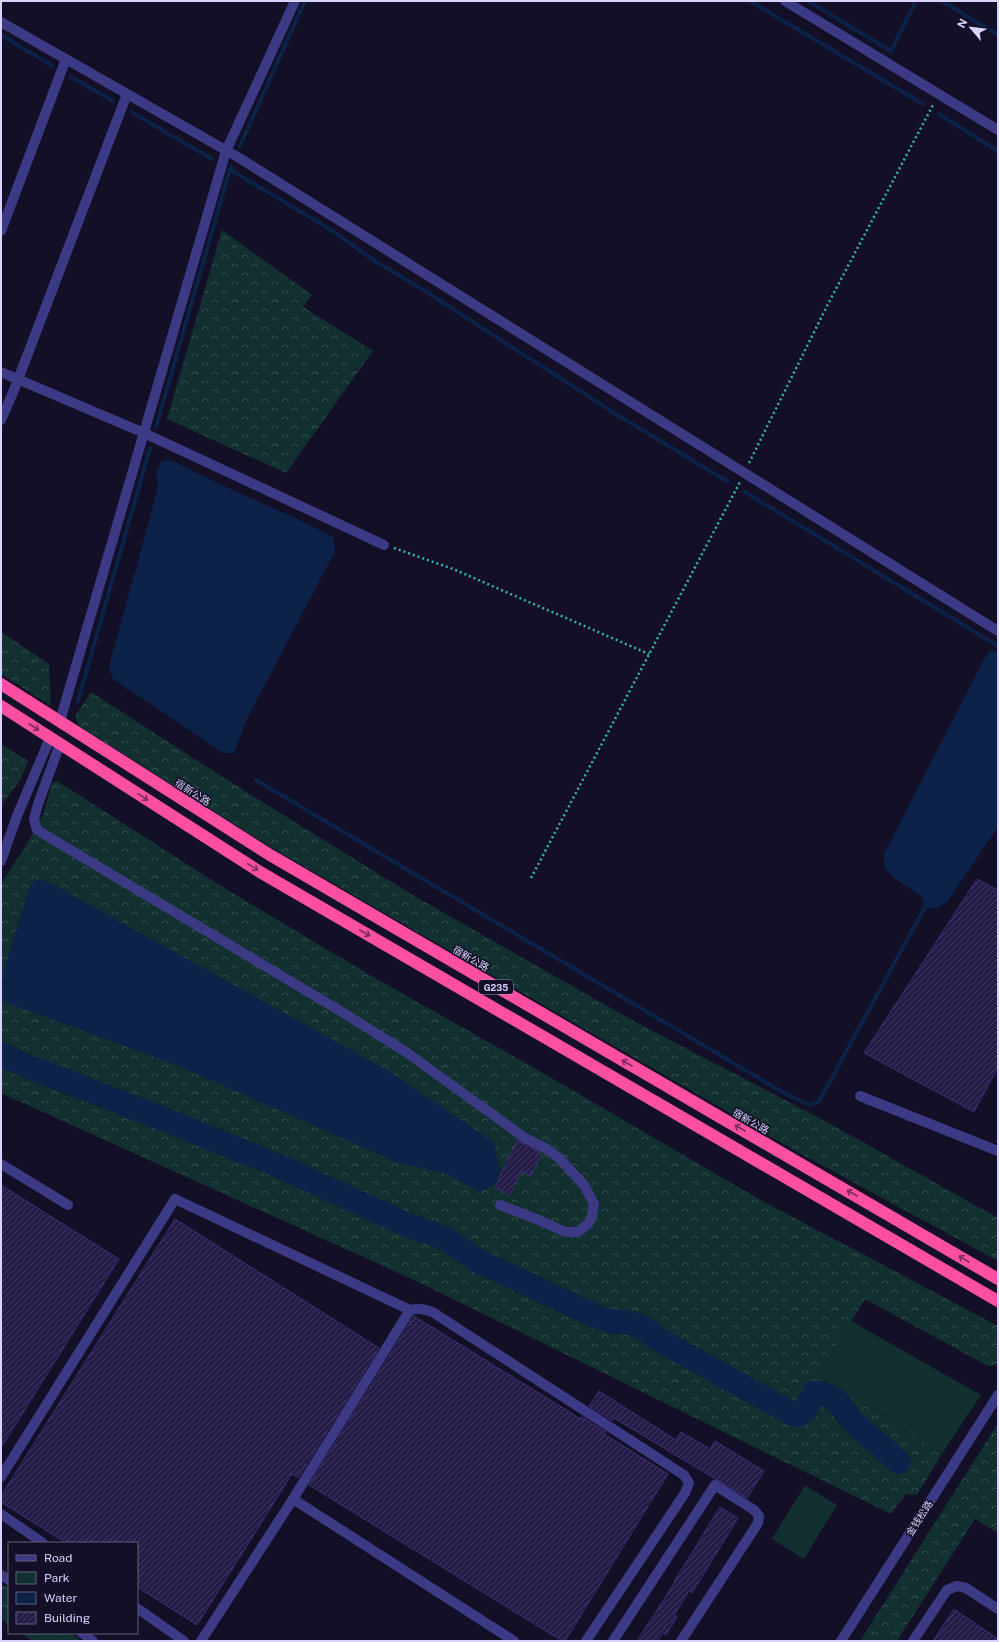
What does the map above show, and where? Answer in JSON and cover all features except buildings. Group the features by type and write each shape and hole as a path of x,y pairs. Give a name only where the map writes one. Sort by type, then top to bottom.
{"highway":[{"name":"宿新公路","path":"1,684 270,855 998,1279"},
{"name":"G235","path":"1,706 260,872 998,1301"}],"street":[{"path":"60,721 226,151 294,1"},
{"path":"785,1 998,130"},
{"path":"1,22 226,151 998,631"},
{"path":"1,231 66,59"},
{"path":"1,420 18,380 127,94"},
{"path":"1,372 144,433 384,545"},
{"path":"1,861 18,816 55,741"},
{"path":"55,741 34,820 37,830 342,1012 406,1052 525,1138 547,1149 559,1158 584,1185 594,1204 592,1216 588,1224 578,1232 565,1232 500,1205"},
{"path":"860,1096 998,1151"},
{"path":"1,1164 68,1205"},
{"path":"1,1477 175,1199 410,1310 418,1308 434,1313 684,1475 689,1483 685,1493 586,1641"},
{"path":"201,1641 293,1499 410,1310"},
{"name":"金钱松路","path":"841,1641 998,1395"},
{"path":"614,1641 715,1485 754,1510 759,1516 758,1523 682,1641"},
{"path":"293,1499 514,1641"},
{"path":"1,1514 42,1542"},
{"path":"913,1641 947,1590 957,1586 966,1588 998,1609"},
{"path":"138,1609 184,1641"},
{"path":"83,1634 93,1641"}],"path":[{"path":"531,878 744,473 828,304 939,94"},
{"path":"384,545 453,569 649,654"}],"green space":[{"path":"222,230 312,295 303,307 373,351 286,473 167,419"},
{"path":"1,632 49,664 51,706 1,674"},
{"path":"91,692 232,783 416,897 632,1020 825,1121 998,1218 998,1261 792,1149 272,848 79,726 75,716"},
{"path":"1,744 28,761 20,780 1,806"},
{"path":"57,781 221,886 368,974 543,1073 757,1198 998,1326 998,1365 988,1366 865,1299 818,1375 942,1454 917,1495 906,1494 891,1514 414,1280 1,1093 1,887 3,880 24,849 43,815 52,783"},
{"path":"851,1321 981,1395 942,1454 818,1375"},
{"path":"998,1423 998,1533 975,1519 897,1641 860,1641"},
{"path":"805,1485 837,1505 804,1559 772,1539"},
{"path":"1,1584 8,1588 8,1624 1,1619"},
{"path":"22,1634 71,1634 81,1641 32,1641"}],"water":[{"path":"171,460 333,537 335,551 245,723 234,753 223,753 113,679 109,666 154,503 158,485 156,472 162,461"},
{"path":"991,650 998,652 998,827 947,902 936,909 925,907 922,897 893,877 884,867 884,854 984,659"},
{"path":"43,879 385,1069 495,1143 496,1157 501,1169 497,1183 480,1192 442,1172 399,1163 174,1064 7,1003 1,999 1,981 28,891 34,881"}],"waterway":[{"path":"240,146 305,1"},
{"path":"750,1 923,104"},
{"path":"808,1 891,51 916,1"},
{"path":"942,1 998,35"},
{"path":"1,35 52,66"},
{"path":"71,77 113,101"},
{"path":"131,112 212,159"},
{"path":"939,114 998,151"},
{"path":"156,427 231,166"},
{"path":"229,169 331,230 375,261 417,286 616,414 728,482"},
{"path":"78,701 150,448"},
{"path":"745,492 998,646"},
{"path":"256,780 784,1093 810,1105 818,1102 822,1096 925,907"},
{"path":"1,1054 24,1065 279,1166 412,1227 444,1238 478,1261 602,1319 615,1322 625,1322 640,1326 661,1341 791,1413 799,1415 805,1411 814,1393 822,1393 836,1400 853,1422 899,1462"}]}
